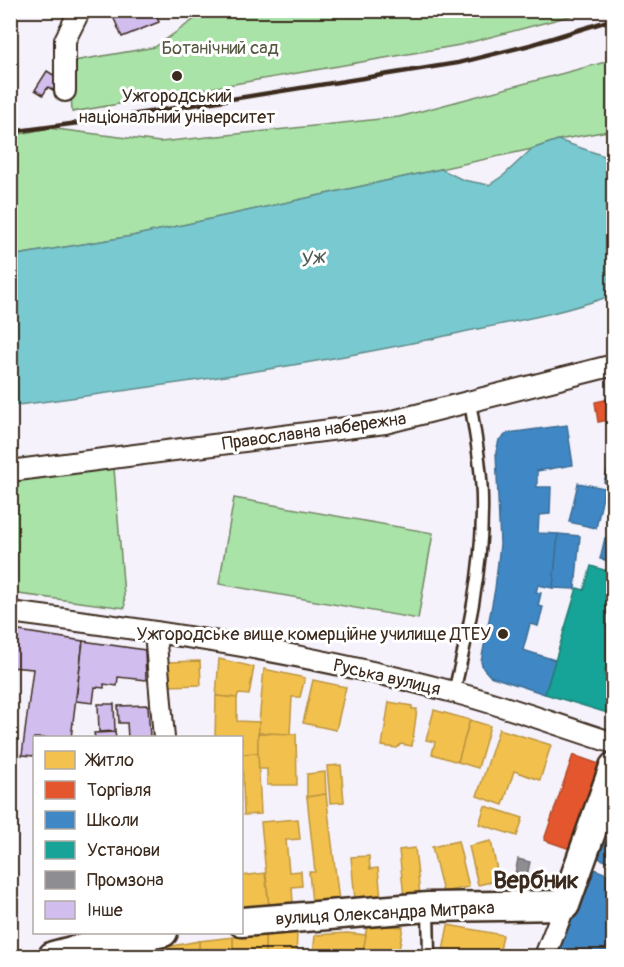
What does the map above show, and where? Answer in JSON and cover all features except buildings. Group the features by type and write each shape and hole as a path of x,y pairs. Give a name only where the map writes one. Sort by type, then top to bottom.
{"main road":[{"path":"565,905 614,767"},
{"name":"вулиця Олександра Митрака","path":"243,922 428,907 565,905"},
{"path":"53,957 87,947 147,942"}],"street":[{"path":"65,91 65,40 80,10"},
{"name":"Православна набережна","path":"10,471 386,423 614,365"},
{"path":"10,612 155,632 164,736"},
{"name":"Руська вулиця","path":"155,632 251,647 454,692 614,743"},
{"path":"545,957 565,905"}],"lane":[{"path":"454,692 478,574 482,511 480,467 470,402"},
{"path":"428,907 429,957"}],"green space":[{"name":"Ботанічний сад","path":"206,11 589,11 460,45 72,112 71,91 74,61 155,47"},
{"path":"613,60 613,130 558,140 532,149 132,236 11,256 11,136 48,128 160,142 399,117"},
{"path":"114,468 125,608 11,593 11,481"},
{"path":"234,498 433,533 418,619 219,584"}],"water":[{"name":"Уж","path":"558,140 613,159 613,295 537,317 348,356 179,383 11,406 11,256 132,236 441,169 463,180 489,185 504,175 532,149"}],"railway":[{"path":"10,132 458,63 530,45 614,19"}],"place":[{"name":"Ужгородський національний університет","path":"177,76"},
{"name":"Ужгородське вище комерційне училище ДТЕУ","path":"503,634"}],"district":[{"name":"Вербник","path":"536,880"}]}
